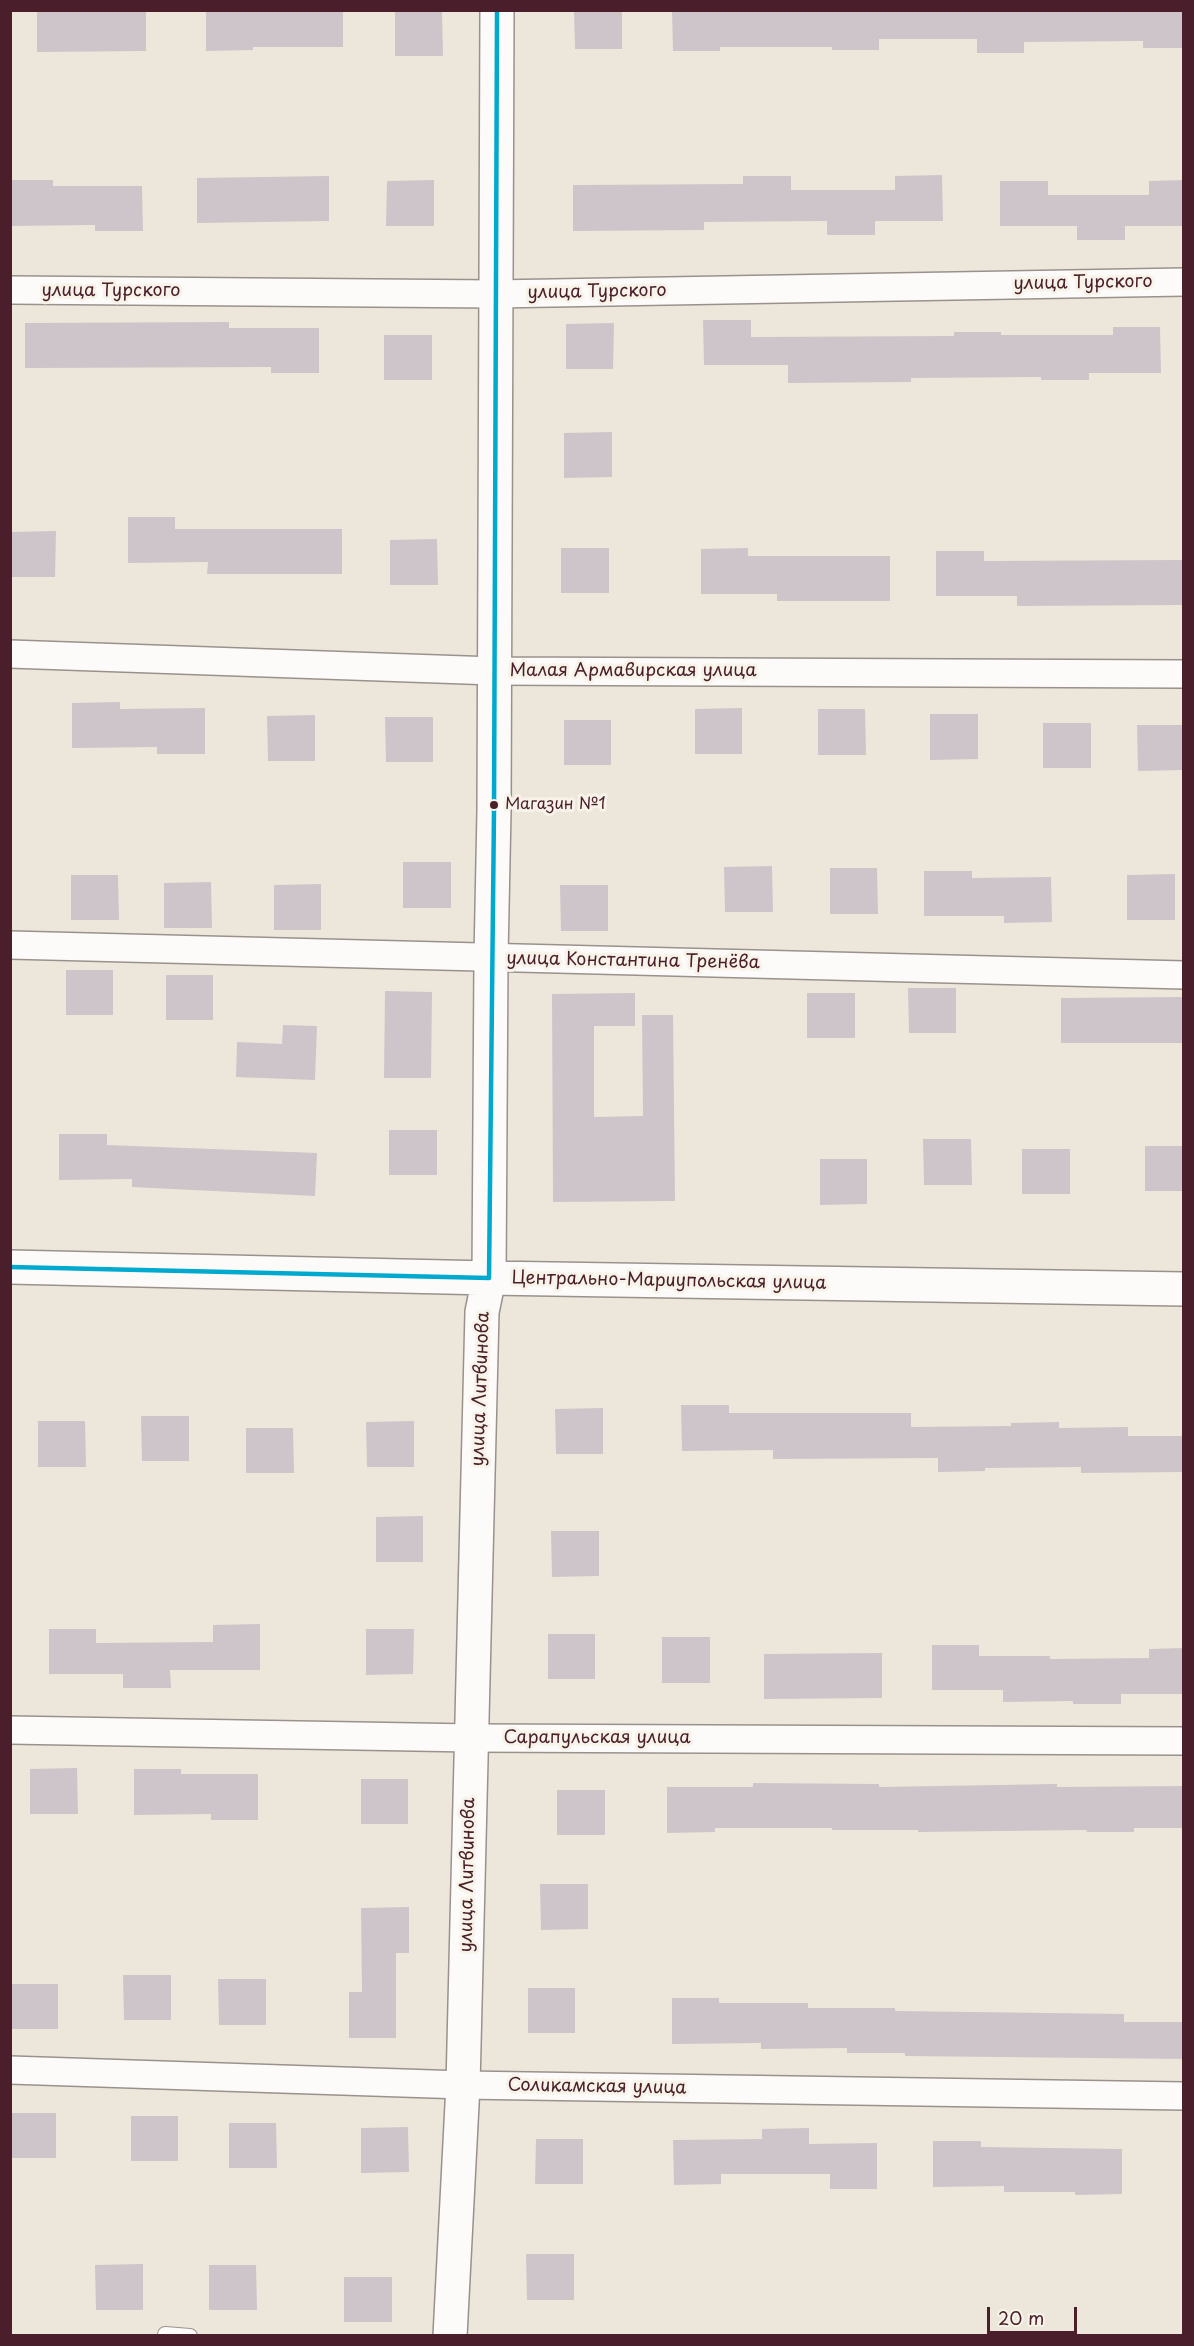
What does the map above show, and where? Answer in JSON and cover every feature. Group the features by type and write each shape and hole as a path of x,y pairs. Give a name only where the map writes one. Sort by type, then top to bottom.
{"street":[{"name":"улица Литвинова","path":"450,2336 463,2085 482,1312 489,1278 497,10"},
{"name":"улица Турского","path":"10,290 495,294 1184,282"},
{"name":"Малая Армавирская улица","path":"10,654 494,671 1184,674"},
{"name":"улица Константина Тренёва","path":"10,945 1184,975"},
{"name":"Центрально-Мариупольская улица","path":"10,1267 489,1278 1184,1289"},
{"name":"Сарапульская улица","path":"10,1730 472,1738 1184,1741"},
{"name":"Соликамская улица","path":"10,2070 463,2085 1184,2096"}],"lane":[{"path":"165,2334 190,2336"}],"building":[{"path":"37,10 146,10 146,51 37,52"},
{"path":"206,10 343,10 343,47 253,47 253,50 206,51"},
{"path":"574,10 622,10 622,49 575,49"},
{"path":"672,10 1184,10 1184,48 1143,48 1143,41 1024,42 1024,53 977,53 977,39 879,39 879,50 832,50 832,47 720,47 720,51 673,51"},
{"path":"395,11 442,11 443,56 395,56"},
{"path":"942,175 943,221 875,221 875,235 827,235 827,221 704,222 704,230 573,231 573,185 743,184 743,176 791,176 791,190 895,190 895,176"},
{"path":"329,176 329,221 197,223 197,178"},
{"path":"10,180 53,180 53,186 142,186 143,231 95,231 95,225 10,226"},
{"path":"434,180 434,226 386,226 387,181"},
{"path":"1184,180 1184,226 1125,226 1125,240 1077,240 1077,226 1000,226 1000,181 1048,181 1048,195 1149,195 1149,181"},
{"path":"703,320 751,320 751,337 954,336 954,332 1001,332 1001,335 1113,335 1113,327 1160,327 1161,373 1089,373 1089,380 1041,380 1041,377 911,378 911,382 788,383 788,365 704,365"},
{"path":"229,322 229,328 319,328 319,373 271,373 271,367 25,368 25,323"},
{"path":"614,323 613,369 566,369 566,324"},
{"path":"384,335 432,335 432,380 384,380"},
{"path":"612,432 612,477 564,478 564,433"},
{"path":"128,517 175,517 175,529 342,529 342,574 207,574 208,562 128,563"},
{"path":"56,531 55,577 10,577 10,532"},
{"path":"437,539 438,585 390,585 390,540"},
{"path":"561,548 609,548 609,593 561,593"},
{"path":"748,548 748,556 890,556 890,601 777,601 777,594 701,594 701,549"},
{"path":"936,551 984,551 984,561 1184,560 1184,605 1017,606 1017,596 936,596"},
{"path":"120,702 120,709 205,708 205,754 157,754 157,747 72,748 72,703"},
{"path":"742,708 742,754 695,754 695,709"},
{"path":"818,709 865,709 866,755 818,755"},
{"path":"930,714 978,714 978,759 930,760"},
{"path":"315,715 315,761 268,761 267,716"},
{"path":"385,717 433,717 433,762 386,762"},
{"path":"564,720 611,720 611,765 564,765"},
{"path":"1043,723 1091,723 1091,768 1043,768"},
{"path":"1137,725 1184,725 1184,770 1138,771"},
{"path":"403,862 451,862 451,908 403,908"},
{"path":"772,866 773,912 725,912 724,867"},
{"path":"830,868 877,868 878,914 830,914"},
{"path":"924,871 972,871 972,878 1051,877 1052,922 1004,923 1004,916 924,916"},
{"path":"1175,874 1175,920 1127,920 1127,875"},
{"path":"71,875 118,875 119,920 71,920"},
{"path":"211,882 212,928 164,928 164,883"},
{"path":"321,884 321,930 274,930 274,885"},
{"path":"560,885 608,885 608,931 561,931"},
{"path":"66,970 113,970 113,1015 66,1015"},
{"path":"166,975 213,975 213,1020 166,1020"},
{"path":"908,988 956,988 956,1033 909,1033"},
{"path":"385,991 432,992 431,1078 384,1078"},
{"path":"635,993 635,1026 594,1026 594,1117 643,1116 642,1015 673,1015 675,1201 553,1202 552,994"},
{"path":"807,993 855,993 855,1038 807,1038"},
{"path":"1184,997 1184,1043 1061,1043 1061,998"},
{"path":"283,1025 317,1026 315,1080 236,1077 237,1042 282,1044"},
{"path":"389,1130 437,1130 437,1175 389,1175"},
{"path":"59,1134 107,1134 107,1145 317,1153 315,1196 132,1187 132,1179 59,1180"},
{"path":"923,1139 971,1139 972,1185 924,1185"},
{"path":"1145,1146 1184,1146 1184,1191 1145,1191"},
{"path":"1022,1149 1070,1149 1070,1194 1022,1194"},
{"path":"820,1159 867,1159 867,1204 820,1205"},
{"path":"681,1405 729,1405 729,1413 911,1413 911,1427 1011,1426 1011,1423 1059,1422 1059,1428 1128,1427 1128,1436 1184,1436 1184,1472 1081,1473 1081,1467 985,1468 985,1471 938,1472 938,1458 773,1459 773,1450 682,1451"},
{"path":"603,1408 603,1454 556,1454 555,1409"},
{"path":"141,1416 189,1416 189,1461 142,1461"},
{"path":"38,1421 85,1421 86,1467 38,1467"},
{"path":"414,1421 414,1467 367,1467 366,1422"},
{"path":"246,1428 293,1428 294,1473 246,1473"},
{"path":"423,1516 423,1562 376,1562 376,1517"},
{"path":"551,1531 599,1531 599,1576 552,1577"},
{"path":"260,1624 260,1670 170,1670 171,1688 123,1688 123,1674 49,1674 49,1629 96,1629 96,1643 213,1642 213,1625"},
{"path":"366,1629 414,1629 413,1674 366,1675"},
{"path":"548,1634 595,1634 595,1679 548,1679"},
{"path":"662,1637 710,1637 710,1683 662,1683"},
{"path":"932,1645 979,1645 979,1656 1050,1656 1050,1659 1149,1658 1149,1649 1184,1648 1184,1694 1121,1694 1121,1704 1073,1704 1073,1701 1003,1702 1003,1690 932,1690"},
{"path":"882,1653 882,1698 764,1699 764,1654"},
{"path":"77,1768 78,1814 30,1814 30,1769"},
{"path":"134,1769 181,1769 181,1774 258,1774 258,1820 211,1820 211,1814 134,1815"},
{"path":"361,1779 408,1779 408,1824 361,1824"},
{"path":"753,1783 879,1784 879,1787 1057,1784 1057,1787 1184,1786 1184,1828 1134,1828 1134,1832 1087,1832 1086,1830 918,1832 918,1830 832,1830 832,1828 715,1828 715,1832 667,1833 667,1787 753,1787"},
{"path":"557,1790 605,1790 605,1835 557,1835"},
{"path":"540,1884 588,1884 588,1929 541,1930"},
{"path":"409,1907 409,1953 396,1953 396,2038 349,2038 349,1992 362,1992 361,1908"},
{"path":"123,1975 171,1975 171,2020 124,2020"},
{"path":"218,1979 266,1979 266,2025 219,2025"},
{"path":"10,1984 58,1984 58,2029 11,2029"},
{"path":"528,1988 575,1988 575,2033 528,2033"},
{"path":"672,1998 719,1998 719,2003 808,2003 808,2008 1124,2014 1124,2022 1184,2022 1184,2059 905,2056 905,2053 847,2053 847,2048 761,2049 761,2043 672,2044"},
{"path":"10,2113 56,2113 56,2158 10,2158"},
{"path":"131,2116 178,2116 178,2161 131,2161"},
{"path":"229,2123 276,2123 277,2168 229,2168"},
{"path":"408,2127 409,2172 361,2173 361,2128"},
{"path":"809,2128 809,2144 877,2143 877,2189 830,2189 830,2174 721,2174 721,2184 674,2185 673,2140 762,2139 762,2129"},
{"path":"536,2139 583,2139 583,2184 535,2184"},
{"path":"933,2141 981,2141 981,2147 1122,2149 1122,2194 1004,2192 1004,2186 933,2187"},
{"path":"526,2254 574,2254 574,2300 527,2300"},
{"path":"143,2264 143,2310 96,2310 95,2265"},
{"path":"209,2265 256,2265 257,2310 209,2310"},
{"path":"344,2277 392,2277 392,2322 344,2322"}],"transit line":[{"path":"489,1278 494,811 497,10"},
{"path":"10,1267 489,1278"}],"place":[{"name":"Магазин №1","path":"494,805"}]}
